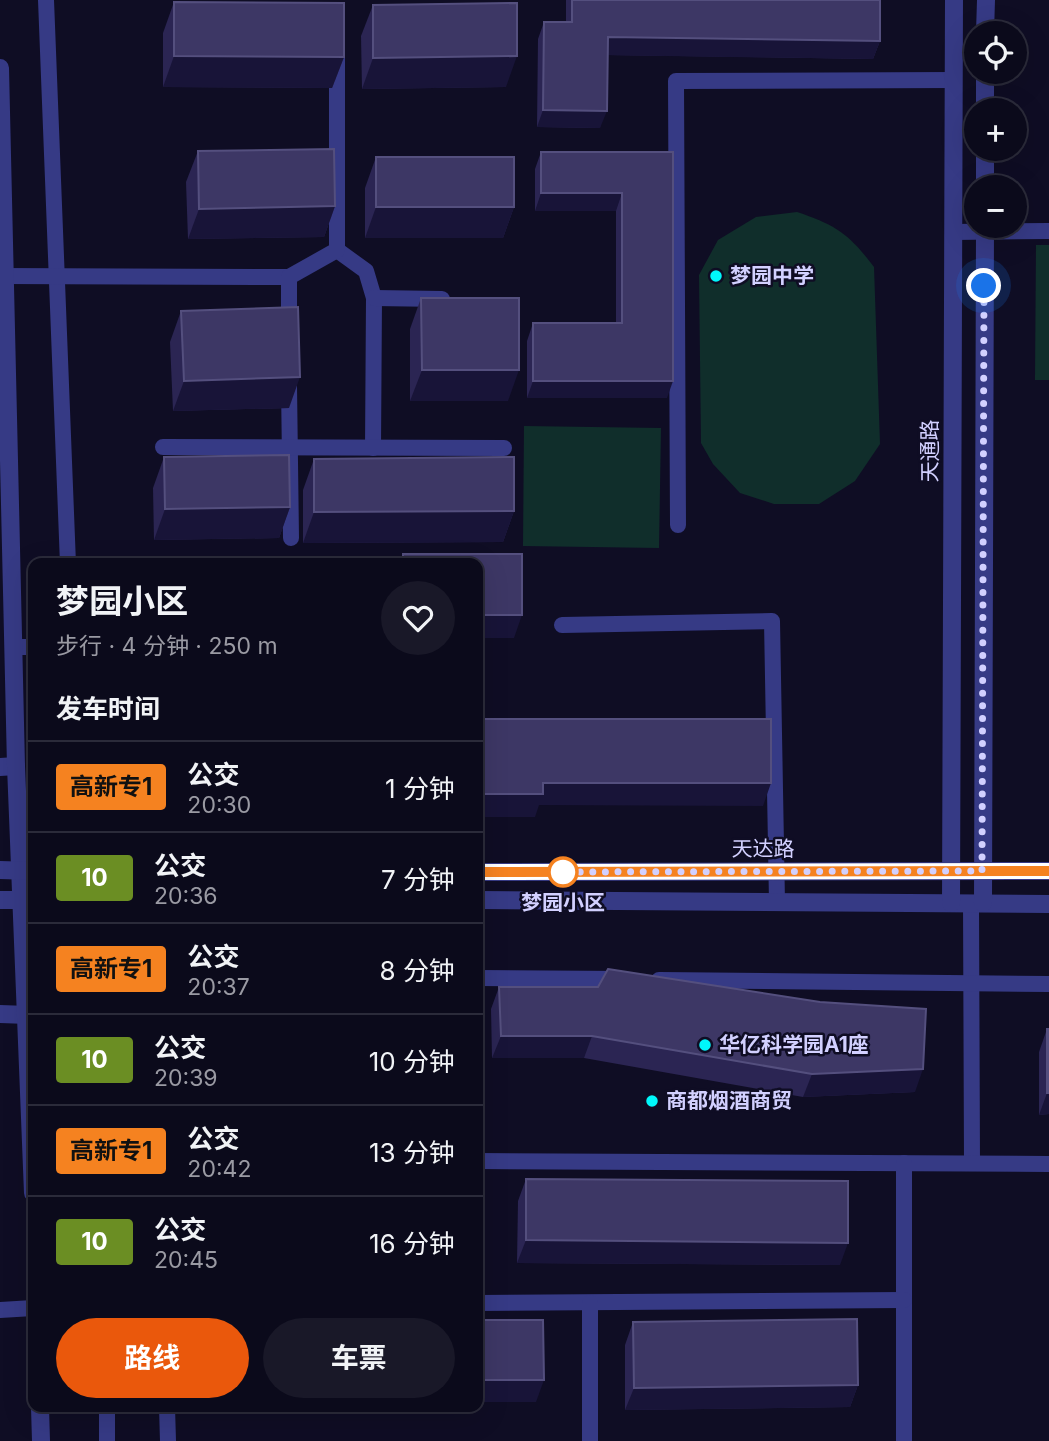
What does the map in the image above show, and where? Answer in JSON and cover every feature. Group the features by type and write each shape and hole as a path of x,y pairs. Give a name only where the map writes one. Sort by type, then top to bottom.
{"street":[{"name":"天通路","path":"951,903 954,0"},
{"path":"985,21 986,0"},
{"path":"0,68 13,647 8,766 27,871 28,1015 0,1014"},
{"path":"977,903 982,871 985,238"},
{"path":"0,870 27,871"},
{"name":"天达路","path":"483,872 1049,871"},
{"path":"0,900 28,900"},
{"path":"483,900 1049,904"},
{"path":"40,1412 41,1441"}],"lane":[{"path":"46,0 68,558"},
{"path":"337,46 337,250"},
{"path":"678,525 676,81 954,80"},
{"path":"1027,230 1049,231"},
{"path":"953,232 964,231"},
{"path":"3,276 289,277 337,250"},
{"path":"337,250 366,271 374,298 373,448"},
{"path":"289,277 289,342"},
{"path":"374,298 464,300"},
{"path":"289,369 291,538"},
{"path":"163,447 504,449"},
{"path":"562,625 772,621 777,902"},
{"path":"13,647 28,647"},
{"path":"972,1163 971,984 977,903"},
{"path":"483,978 1049,984"},
{"path":"483,1161 1049,1164"},
{"path":"904,1163 904,1441"},
{"path":"483,1303 904,1300"},
{"path":"590,1303 590,1441"},
{"path":"0,1310 28,1308"},
{"path":"107,1412 107,1441"},
{"path":"167,1412 168,1441"}],"green space":[{"path":"797,212 822,221 841,232 874,267 880,444 855,481 819,504 774,504 740,493 713,464 701,443 699,275 718,240 756,217"},
{"path":"1036,245 1049,245 1049,380 1035,380"},
{"path":"524,426 661,428 659,548 523,546"}],"building":[{"path":"572,0 880,0 880,41 608,37 607,111 543,110 544,22 572,22"},
{"path":"174,2 344,3 344,57 174,56"},
{"path":"517,3 517,56 373,58 373,5"},
{"path":"334,149 335,206 199,209 198,151"},
{"path":"541,152 673,152 673,381 533,381 533,323 622,323 622,193 541,193"},
{"path":"376,157 514,157 514,207 376,207"},
{"path":"421,298 519,298 519,370 422,370"},
{"path":"298,307 300,377 184,381 181,311"},
{"path":"289,455 290,507 165,509 164,457"},
{"path":"514,457 514,511 314,512 314,459"},
{"path":"403,554 522,554 522,615 483,615 483,558 403,558"},
{"path":"483,719 771,719 771,783 543,783 543,794 483,794"},
{"name":"华亿科学园A1座","path":"608,969 820,1002 926,1009 923,1069 812,1074 592,1036 501,1036 499,987 598,987"},
{"path":"1049,1029 1049,1093 1047,1093"},
{"path":"526,1179 848,1181 848,1243 526,1240"},
{"path":"857,1319 858,1385 634,1388 633,1322"},
{"path":"483,1320 543,1320 544,1380 483,1380"}],"bus line":[{"name":"高新专1","path":"483,872 1049,871"}],"place":[{"name":"梦园中学","path":"716,276"},
{"name":"梦园小区","path":"563,872"},
{"name":"华亿科学园A1座","path":"705,1045"},
{"name":"商都烟酒商贸","path":"652,1101"}],"route":[{"path":"563,872 559,872 982,871 984,286"}]}
